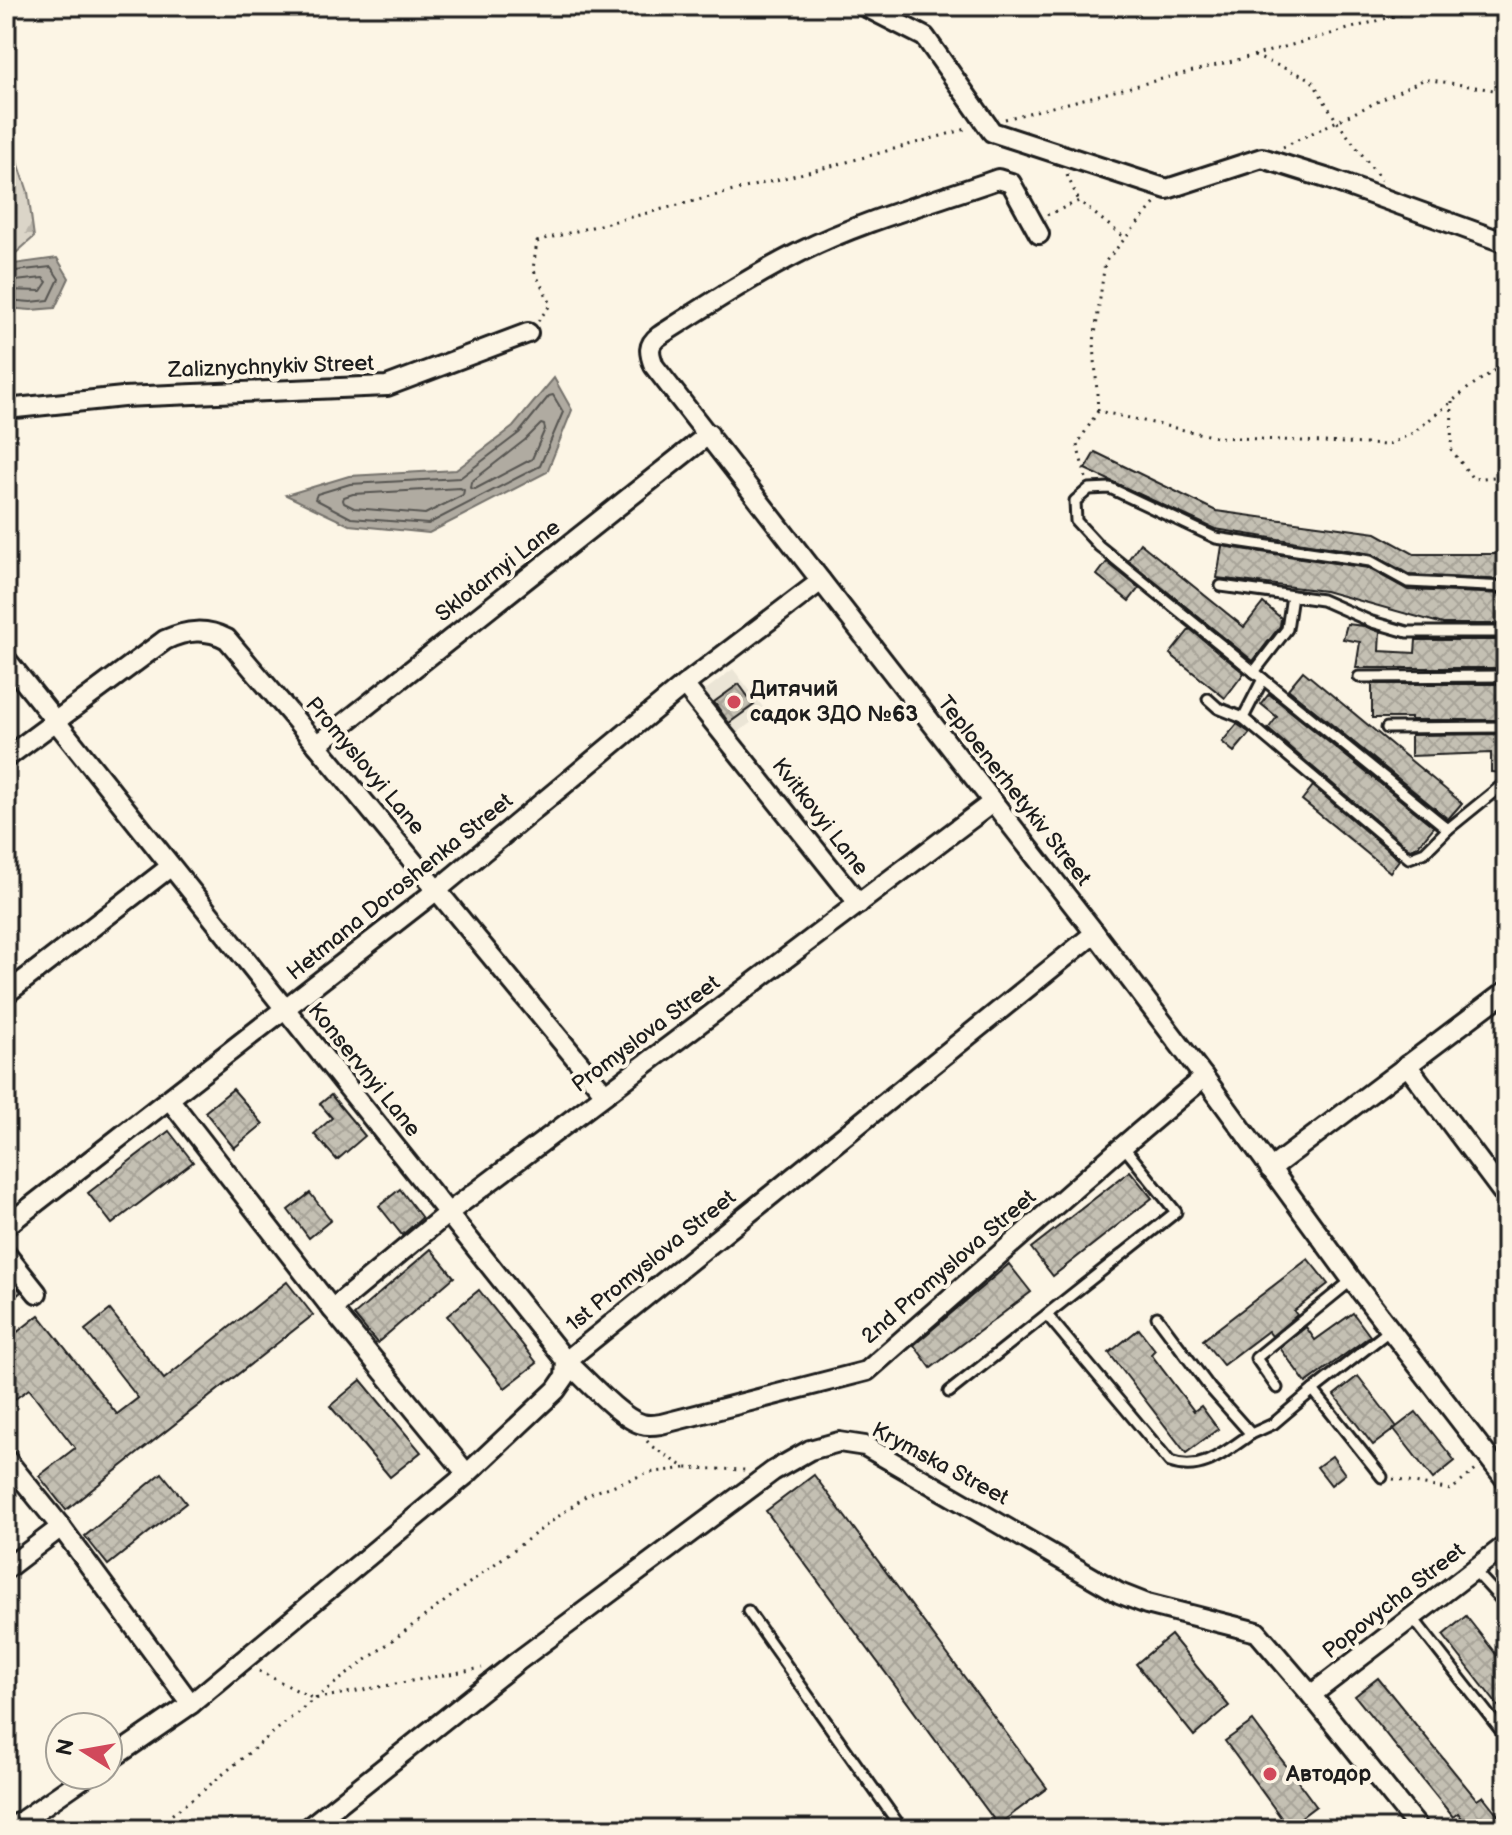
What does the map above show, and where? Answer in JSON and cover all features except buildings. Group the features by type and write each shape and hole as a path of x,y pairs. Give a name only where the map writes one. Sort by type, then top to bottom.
{"street":[{"path":"864,6 925,37 992,132 1167,189 1262,158 1506,243"},
{"name":"Teploenerhetykiv Street","path":"1036,228 1011,183 998,179 854,228 802,251 719,298 652,341 650,357 1095,933 1352,1280 1506,1480"},
{"name":"Zaliznychnykiv Street","path":"6,409 123,397 387,386 528,333"},
{"name":"Sklotarnyi Lane","path":"317,745 709,434"},
{"name":"Hetmana Doroshenka Street","path":"6,1226 437,890 684,685 821,581"},
{"name":"Promyslovyi Lane","path":"55,721 165,640 178,634 200,631 227,639 605,1094"},
{"name":"Konservnyi Lane","path":"6,659 566,1361"},
{"name":"Kvitkovyi Lane","path":"684,685 859,904"},
{"path":"6,758 55,721"},
{"name":"Promyslova Street","path":"332,1309 448,1213 993,802"},
{"path":"6,994 170,867"},
{"name":"1st Promyslova Street","path":"124,1750 191,1704 467,1474 556,1390 565,1377 566,1361 1095,933"},
{"path":"1270,1169 1506,991"},
{"path":"1407,1065 1506,1197"},
{"name":"2nd Promyslova Street","path":"626,1416 640,1424 652,1426 867,1371 1204,1077"},
{"path":"170,1100 332,1309 467,1474"},
{"path":"6,1254 37,1293"},
{"path":"566,1361 626,1416"},
{"name":"Krymska Street","path":"307,1829 518,1661 773,1471 810,1450 839,1442 865,1446 1119,1593 1147,1604 1257,1632 1419,1829"},
{"path":"6,1459 61,1527 191,1704"},
{"path":"6,1569 61,1527"},
{"name":"Popovycha Street","path":"1311,1695 1506,1545"},
{"path":"10,1823 62,1791"}],"lane":[{"path":"1448,829 1099,546 1076,521 1075,501 1089,489 1110,488 1216,538 1370,561 1408,582 1506,587"},
{"path":"1221,586 1322,600 1372,622 1407,632 1506,632"},
{"path":"1254,672 1287,629 1292,596"},
{"path":"1359,677 1506,676"},
{"path":"1243,718 1263,679"},
{"path":"1208,699 1218,708 1243,718 1409,858 1425,852 1506,782"},
{"path":"1387,728 1506,727"},
{"path":"949,1392 1176,1212 1123,1146"},
{"path":"1277,1388 1256,1358 1352,1280"},
{"path":"1047,1315 1170,1462 1186,1465 1208,1463 1251,1434 1273,1424 1390,1330"},
{"path":"1157,1317 1210,1388 1251,1434"},
{"path":"1313,1390 1382,1477"},
{"path":"1474,1570 1506,1605"},
{"path":"748,1611 902,1829"},
{"path":"1412,1617 1506,1737"}],"path":[{"path":"528,333 551,304 533,269 537,242 545,239 1253,56 1430,6"},
{"path":"1253,56 1311,79 1336,120 1382,181"},
{"path":"1262,158 1425,79 1506,92"},
{"path":"1057,153 1079,201 1125,238"},
{"path":"1089,489 1077,445 1098,411 1094,342 1105,262 1167,189"},
{"path":"1036,228 1079,201"},
{"path":"1098,411 1216,437 1387,445 1413,433 1471,386 1506,363"},
{"path":"1452,401 1451,449 1458,459 1473,479 1506,476"},
{"path":"626,1416 651,1446 686,1468"},
{"path":"1382,1477 1451,1490 1490,1459"},
{"path":"153,1829 314,1699 587,1495 648,1473 686,1468 773,1471"},
{"path":"241,1662 314,1699 486,1667"}],"shaded area":[{"name":"Дитячий садок ЗДО №63","path":"733,669 766,711 735,735 703,692"}],"green space":[{"path":"6,150 14,150 28,192 34,237 7,261"}],"water":[{"path":"57,258 69,278 55,308 6,308 6,265"},
{"path":"554,378 572,410 547,472 429,533 349,525 286,495 349,476 456,470 513,427"}],"place":[{"name":"Дитячий садок ЗДО №63","path":"734,702"},
{"name":"Автодор","path":"1270,1774"}]}
